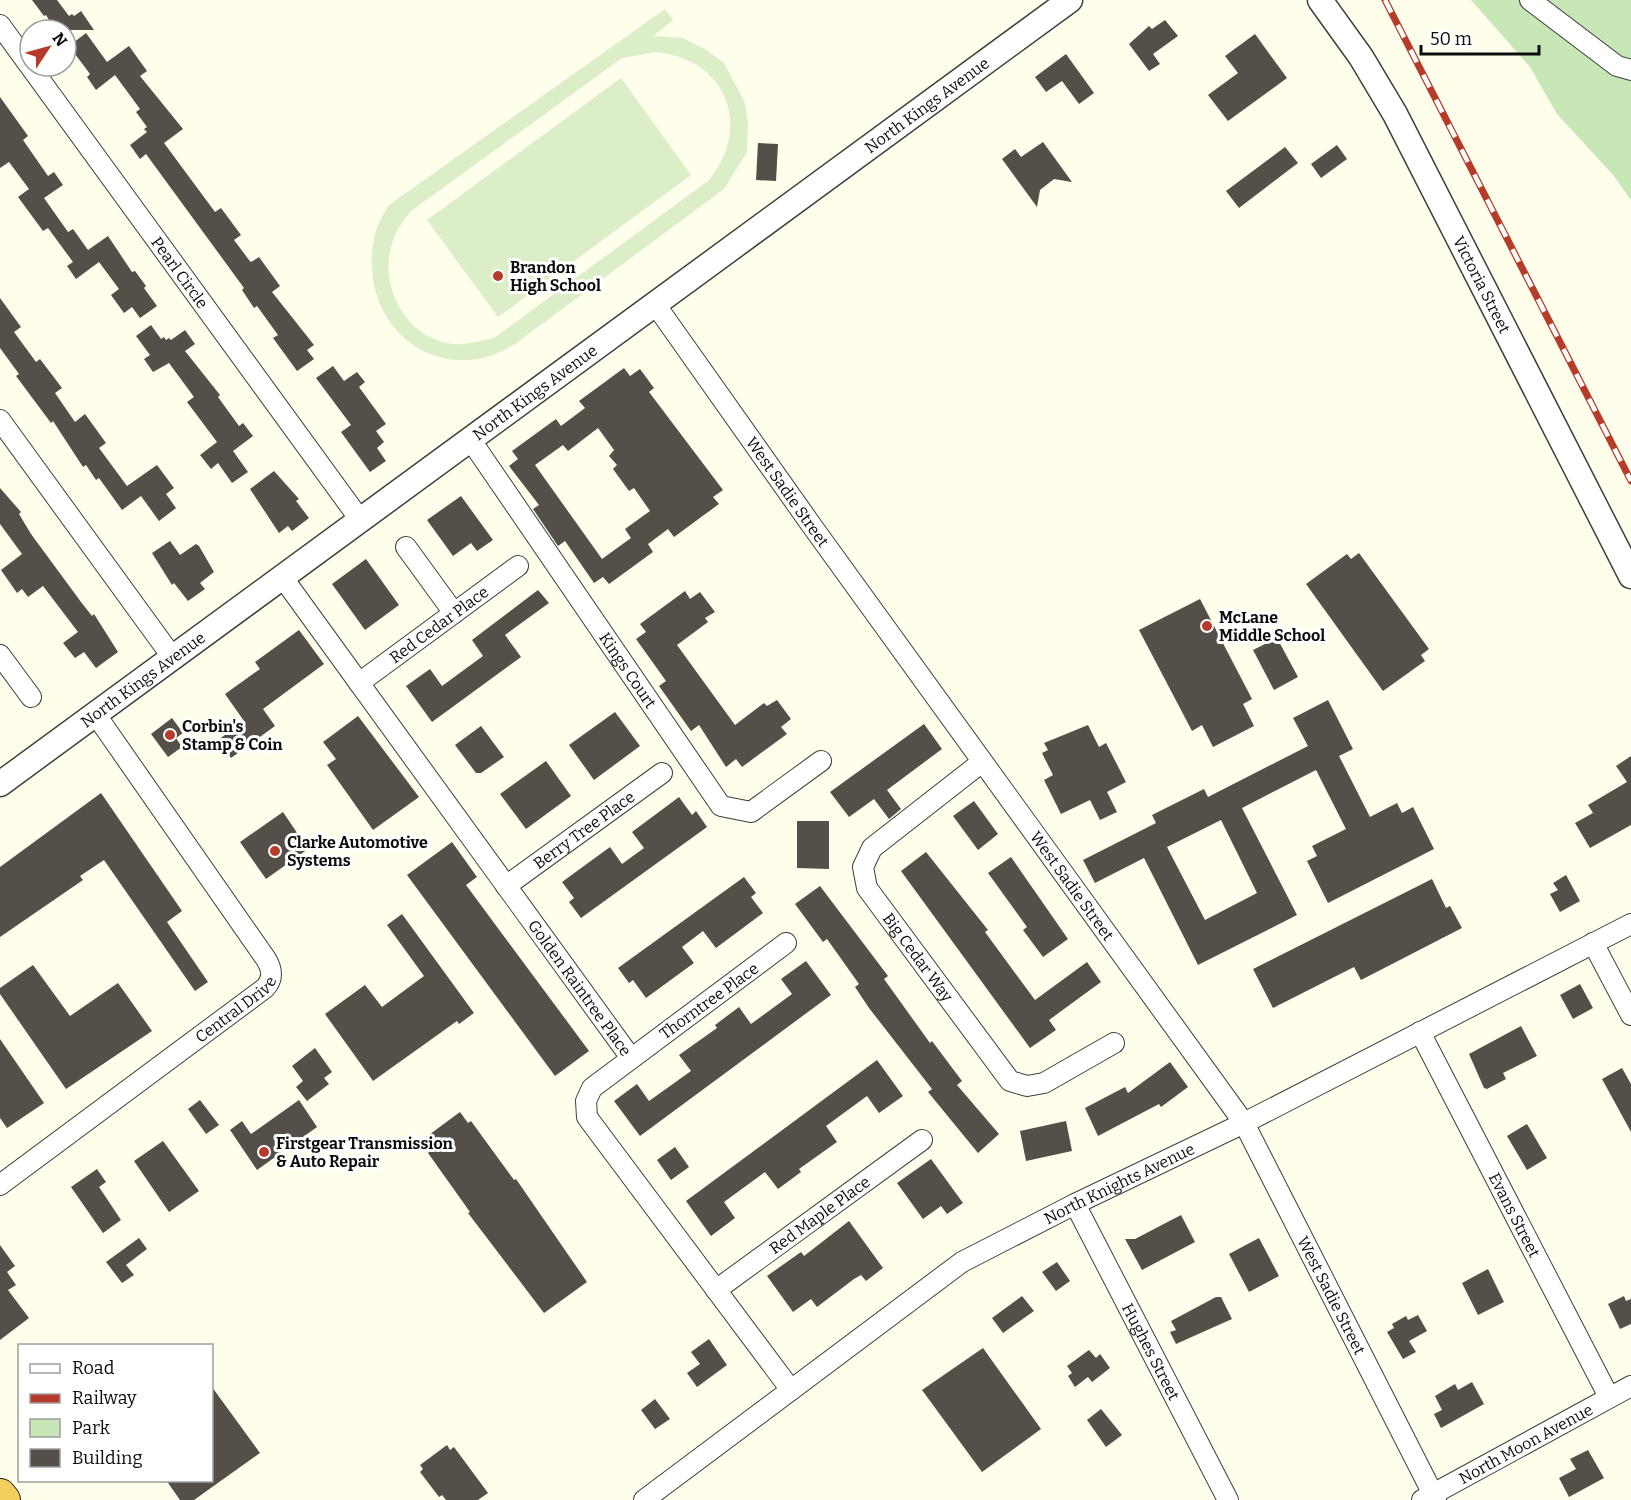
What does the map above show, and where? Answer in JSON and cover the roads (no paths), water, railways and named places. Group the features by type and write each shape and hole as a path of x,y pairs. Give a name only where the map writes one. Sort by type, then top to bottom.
{"highway":[{"path":"0,1495 4,1500"}],"street":[{"name":"North Kings Avenue","path":"0,784 1070,0"},
{"name":"Victoria Street","path":"1320,0 1361,57 1395,114 1631,576"},
{"path":"1530,0 1617,66 1631,70"},
{"name":"Pearl Circle","path":"0,25 361,521"},
{"name":"West Sadie Street","path":"655,304 1244,1124 1430,1498"},
{"path":"0,420 173,658"},
{"name":"Kings Court","path":"470,439 721,806 751,812 821,761"},
{"path":"406,548 454,613"},
{"name":"Red Cedar Place","path":"359,683 518,566"},
{"name":"Golden Raintree Place","path":"283,578 631,1058 592,1088 586,1101 587,1117 791,1390"},
{"path":"0,655 30,697"},
{"name":"Central Drive","path":"0,1185 265,988 271,980 271,969 266,958 96,715"},
{"name":"Big Cedar Way","path":"982,762 872,848 863,867 867,888 1010,1081 1027,1086 1044,1083 1114,1043"},
{"name":"Berry Tree Place","path":"506,886 662,773"},
{"name":"North Knights Avenue","path":"644,1500 962,1262 1075,1203 1244,1124 1631,924"},
{"path":"1593,943 1631,1015"},
{"name":"Thorntree Place","path":"631,1058 786,944"},
{"name":"Evans Street","path":"1420,1032 1609,1398"},
{"name":"Red Maple Place","path":"716,1290 922,1140"},
{"name":"Hughes Street","path":"1075,1203 1228,1500"},
{"name":"North Moon Avenue","path":"1430,1498 1631,1386"}],"railway":[{"path":"1385,0 1631,481"}],"place":[{"name":"Brandon High School","path":"498,276"},
{"name":"McLane Middle School","path":"1207,626"},
{"name":"Corbin's Stamp & Coin","path":"170,735"},
{"name":"Clarke Automotive Systems","path":"275,851"},
{"name":"Firstgear Transmission & Auto Repair","path":"264,1152"}]}
